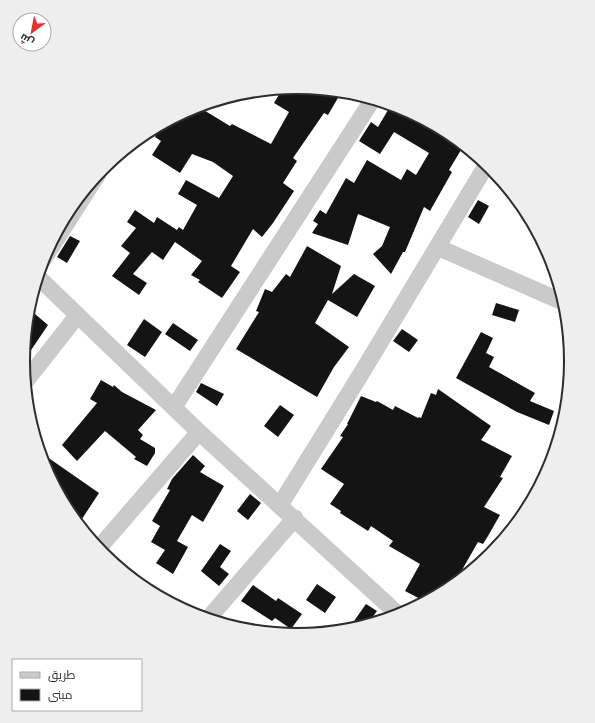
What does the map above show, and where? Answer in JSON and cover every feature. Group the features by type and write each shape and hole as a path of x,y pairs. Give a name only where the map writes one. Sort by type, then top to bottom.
{"street":[{"path":"174,407 370,104"},
{"path":"280,505 362,374 484,169"},
{"path":"438,247 558,300"},
{"path":"42,281 199,432 295,518 395,611"},
{"path":"31,375 77,316"},
{"path":"102,544 199,432"},
{"path":"211,615 295,518"}],"building":[{"path":"298,94 338,97 328,115 324,113 293,158 297,161 283,183 294,191 262,237 253,229 231,266 240,272 222,298 198,282 200,280 191,275 202,261 175,242 163,260 152,252 133,274 147,283 139,295 112,276 130,253 121,246 136,228 127,222 135,210 154,223 157,217 177,230 179,227 183,230 197,205 178,194 186,180 219,198 233,176 213,162 192,154 180,173 152,155 161,141 155,137 157,134 195,114 205,111 230,126 232,124 271,144 289,112 274,103 279,95"},
{"path":"388,110 400,114 431,130 461,150 449,170 452,172 430,211 424,207 405,252 403,252 391,274 373,254 382,246 390,227 358,214 348,245 312,233 318,224 313,221 320,210 326,214 346,178 354,183 367,160 401,180 407,169 416,175 429,153 394,132 380,154 359,141 371,122 378,127"},
{"path":"478,200 489,206 479,224 468,217"},
{"path":"70,236 80,241 67,263 57,257"},
{"path":"307,246 341,266 332,294 354,274 375,286 357,317 328,300 315,323 349,347 334,367 317,397 236,349 259,312 256,311 265,289 272,292 286,274 290,277"},
{"path":"496,303 519,310 515,322 492,315"},
{"path":"35,314 48,325 31,351 32,327"},
{"path":"144,319 162,332 145,357 127,345"},
{"path":"173,323 198,340 190,351 165,334"},
{"path":"402,329 418,340 409,352 393,341"},
{"path":"481,332 493,338 486,353 494,357 489,367 535,393 530,401 554,411 549,425 517,412 456,378"},
{"path":"101,380 113,387 114,385 122,392 156,410 138,430 143,435 140,439 155,448 155,453 147,466 134,459 136,457 105,431 77,461 62,445 97,403 90,399"},
{"path":"201,383 224,394 217,406 196,392"},
{"path":"438,389 491,426 481,440 512,456 500,477 503,478 484,507 500,515 483,544 478,542 462,570 463,571 446,584 420,599 405,591 420,564 389,546 393,541 371,526 368,531 340,513 341,511 330,504 344,484 321,469 343,437 340,436 348,424 361,396 376,402 377,401 393,410 395,406 418,418 421,418 431,393 436,395"},
{"path":"280,405 294,415 278,437 264,426"},
{"path":"193,455 205,466 200,472 224,486 203,522 192,515 177,541 188,547 173,574 156,563 165,550 151,542 160,526 152,521 170,490 167,489 172,479"},
{"path":"48,457 99,493 82,519 66,495"},
{"path":"250,494 261,503 248,520 237,511"},
{"path":"220,544 231,551 220,567 229,574 219,586 201,571"},
{"path":"317,584 336,597 325,613 306,600"},
{"path":"253,585 276,601 278,598 302,614 290,629 275,618 272,621 241,601"},
{"path":"366,604 377,611 371,619 352,623"}]}
